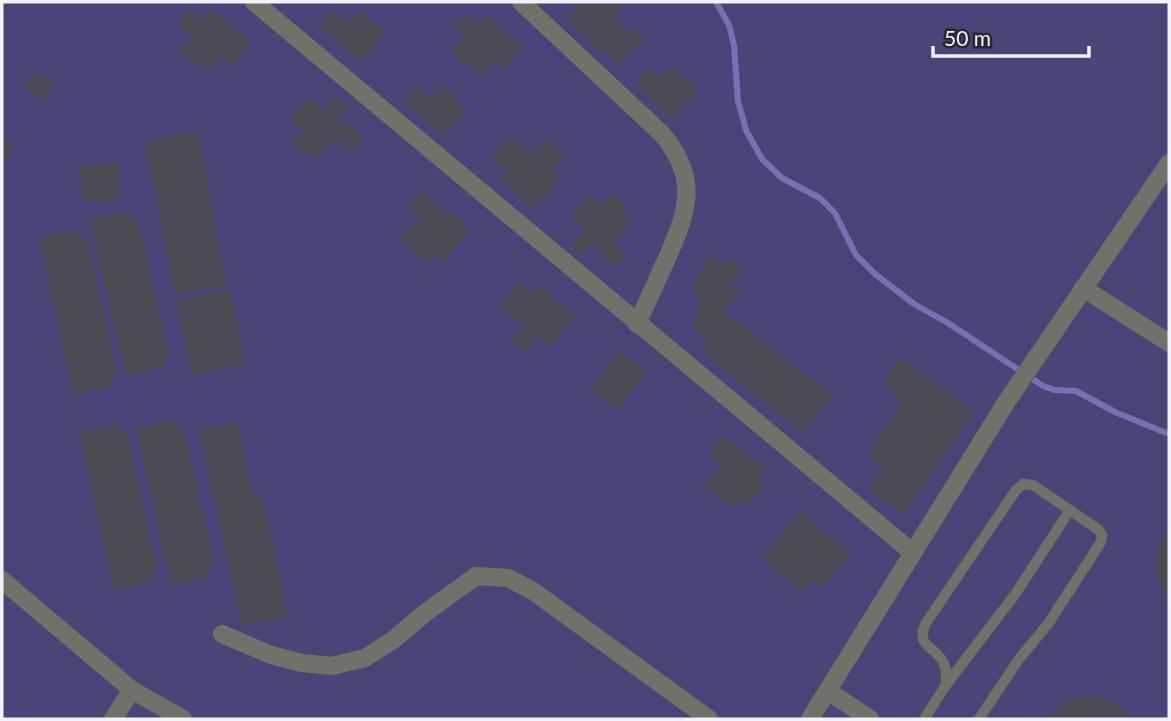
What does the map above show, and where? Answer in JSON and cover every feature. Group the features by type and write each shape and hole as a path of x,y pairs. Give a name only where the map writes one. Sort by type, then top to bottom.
{"street":[{"path":"254,2 912,552"},
{"path":"521,2 662,134 683,167 687,194 682,223 637,324"},
{"path":"810,719 1007,401 1169,163"},
{"path":"1083,288 1169,343"},
{"path":"222,634 271,655 302,663 332,666 365,658 393,640 476,576 508,578 551,603 709,719"},
{"path":"2,580 132,690 183,719"},
{"path":"113,719 132,690"},
{"path":"828,691 870,719"}],"lane":[{"path":"946,685 944,663 925,643 922,636 923,627 1016,490 1023,484 1033,485 1099,530 1102,535 1100,545 1048,624 1019,659 979,719"},
{"path":"924,719 946,685 1016,593 1070,510"}],"shaded area":[{"path":"2,2 1169,2 1169,719 2,719"}],"building":[{"path":"571,2 614,2 622,10 615,18 628,32 633,28 644,39 618,65 600,52 567,19 578,9"},
{"path":"190,9 203,20 211,9 251,42 232,65 221,57 209,72 178,52 191,36 177,25"},
{"path":"334,10 349,23 361,10 386,32 360,62 320,27"},
{"path":"467,13 478,24 486,16 512,41 516,37 525,46 502,69 494,62 480,76 466,62 463,65 450,51 464,37 453,26"},
{"path":"672,66 698,91 671,119 635,84 650,68 660,77"},
{"path":"34,71 55,81 45,100 25,89"},
{"path":"418,86 431,98 443,86 467,110 441,137 403,101"},
{"path":"336,95 349,107 338,119 345,126 348,123 364,139 351,153 336,139 315,161 291,144 303,131 289,119 310,97 323,109"},
{"path":"198,131 227,285 175,295 145,141"},
{"path":"511,135 533,154 546,139 564,156 551,170 561,179 533,210 499,179 507,171 491,157"},
{"path":"2,139 14,145 7,161 2,159"},
{"path":"119,163 121,200 82,202 80,166"},
{"path":"421,191 447,213 450,210 463,220 460,224 469,232 443,264 433,256 427,263 399,239 411,225 414,227 421,220 407,208"},
{"path":"612,194 627,206 623,211 633,219 614,242 627,253 615,269 599,256 602,251 592,243 581,256 570,246 584,229 571,218 589,195 602,206"},
{"path":"130,210 132,220 138,218 169,356 162,357 164,367 125,376 90,219"},
{"path":"79,229 81,239 87,238 118,375 111,377 113,386 74,396 39,238"},
{"path":"710,256 725,265 731,258 743,268 731,284 742,292 724,311 833,395 802,433 706,356 704,336 691,328 701,303 691,286"},
{"path":"518,282 533,294 540,285 576,315 550,347 538,337 526,352 510,340 523,325 499,306"},
{"path":"231,290 245,364 191,375 176,301"},
{"path":"619,351 647,372 619,411 590,390"},
{"path":"899,358 975,411 903,514 867,489 883,467 866,455 901,404 883,381"},
{"path":"176,420 178,430 184,429 215,566 208,567 210,577 171,586 136,429"},
{"path":"237,422 253,495 262,493 288,615 242,626 199,430"},
{"path":"119,423 121,433 127,432 158,569 151,571 153,581 114,590 79,432"},
{"path":"725,435 753,460 755,457 767,468 758,479 765,485 746,507 739,501 731,509 704,485 722,464 709,453"},
{"path":"800,511 851,554 822,589 812,580 801,592 761,558"},
{"path":"1169,528 1169,599 1156,572 1156,556 1160,541"},
{"path":"1094,696 1110,700 1123,708 1132,719 1047,719 1064,702"}],"waterway":[{"path":"716,2 729,25 734,45 738,101 746,130 762,159 782,178 820,198 835,213 856,255 875,274 914,304 948,323 1043,386 1055,390 1076,391 1117,413 1169,434"}]}
